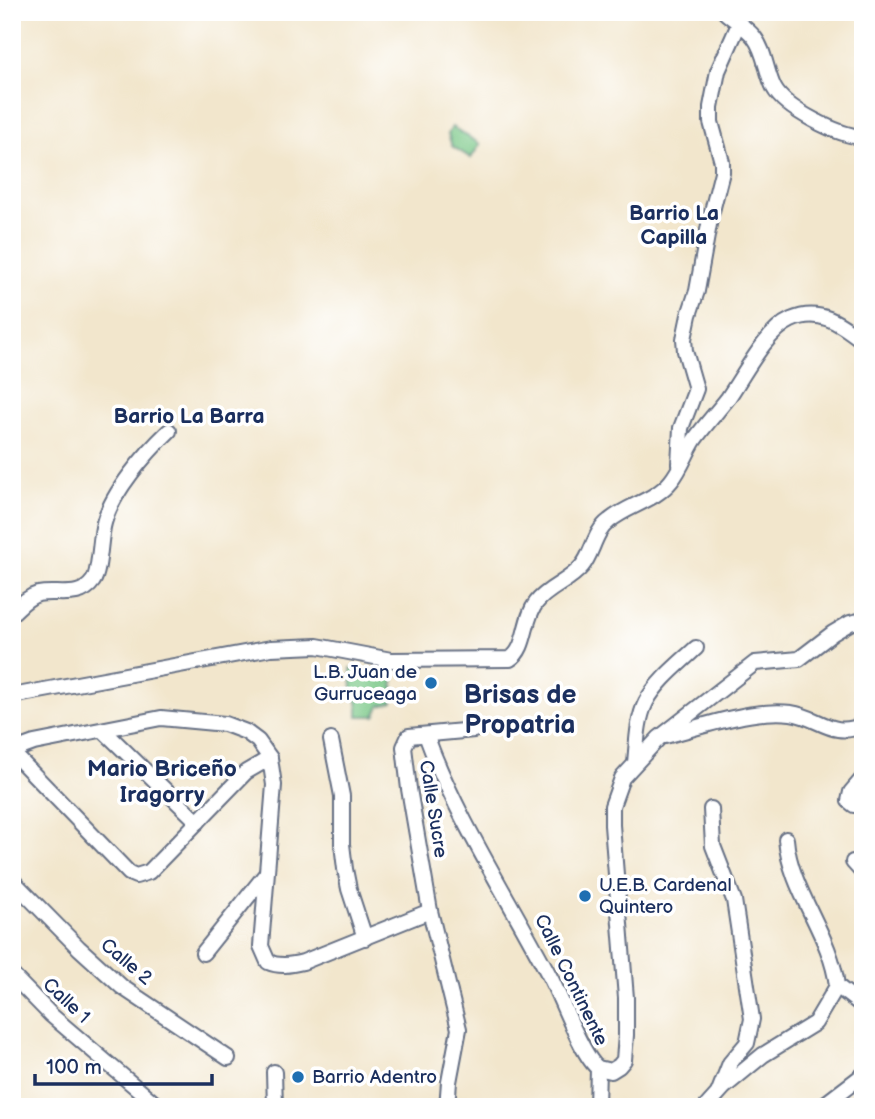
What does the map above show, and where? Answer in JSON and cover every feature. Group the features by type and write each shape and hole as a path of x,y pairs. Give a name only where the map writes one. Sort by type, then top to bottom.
{"street":[{"path":"725,12 753,35 773,86 784,100 830,128 851,136 863,137"},
{"path":"679,469 681,428 696,389 684,340 722,172 722,162 711,122 711,107 718,71 739,24"},
{"path":"12,696 271,648 317,646 391,660 510,659 520,649 525,623 538,601 546,592 582,567 606,523 662,491 679,469 694,441 770,337 790,320 824,316 863,341"},
{"path":"12,613 36,594 75,593 94,581 100,540 111,503 169,431"},
{"name":"Calle Continente","path":"426,735 445,781 551,981 585,1054 598,1068 611,1071 624,1060 625,1051 626,998 614,864 612,806 622,778 659,738 755,663 799,659 833,633 850,623 863,620"},
{"path":"635,763 640,720 645,703 696,648"},
{"path":"659,738 765,714 793,713 844,731 863,725"},
{"path":"270,758 246,772 149,872 140,876 130,873 12,752 34,743 161,718 210,721 246,732 270,758 274,785 261,946 268,962 280,966 289,965 430,911 459,1029 447,1107"},
{"path":"103,730 198,822"},
{"name":"Calle Sucre","path":"430,911 404,747 409,736 474,730"},
{"path":"331,740 342,796 345,869 365,938"},
{"path":"863,778 849,796 851,803 863,804"},
{"path":"711,809 713,846 734,900 752,1019 747,1043 730,1063 719,1091"},
{"path":"706,1107 719,1091 763,1055 815,1023 837,986 835,967 793,871 786,839"},
{"path":"204,953 266,874"},
{"name":"Calle 2","path":"12,880 122,987 228,1058"},
{"name":"Calle 1","path":"12,975 51,1015 159,1107"},
{"path":"837,986 863,1006"},
{"path":"597,1107 598,1068"},
{"path":"274,1072 275,1107"},
{"path":"821,1107 863,1075"}],"green space":[{"path":"452,127 480,144 471,158 452,146 448,134"},
{"path":"351,668 394,672 393,702 380,706 375,716 358,716 358,704 352,691"}],"place":[{"name":"L.B. Juan de Gurruceaga","path":"431,683"},
{"name":"U.E.B. Cardenal Quintero","path":"585,896"},
{"name":"Barrio Adentro","path":"298,1077"}],"district":[{"name":"Barrio La Capilla","path":"674,225"},
{"name":"Barrio La Barra","path":"189,416"},
{"name":"Brisas de Propatria","path":"520,710"},
{"name":"Mario Briceño Iragorry","path":"162,782"}]}
